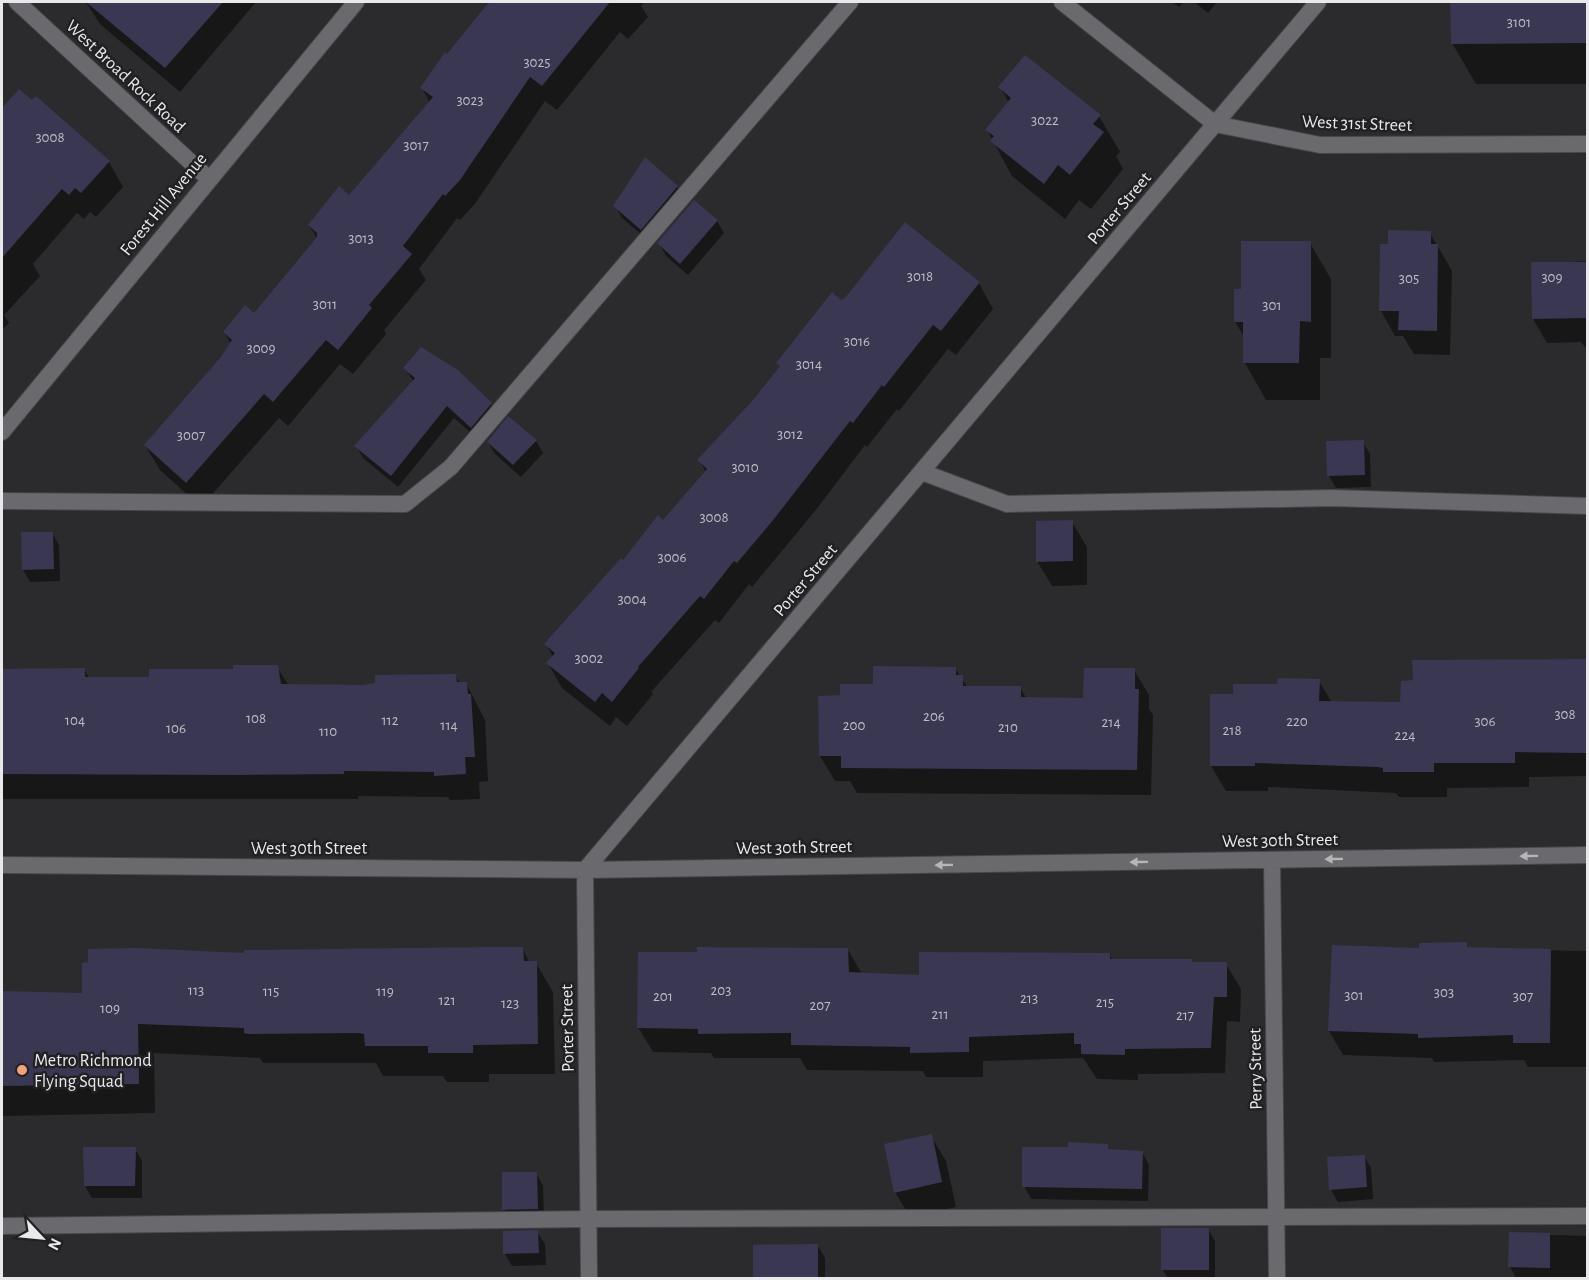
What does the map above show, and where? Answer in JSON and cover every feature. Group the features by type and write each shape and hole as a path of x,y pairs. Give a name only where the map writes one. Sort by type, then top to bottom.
{"street":[{"name":"West Broad Rock Road","path":"17,2 209,179"},
{"name":"Forest Hill Avenue","path":"2,432 356,2"},
{"path":"2,501 405,504 451,467 850,2"},
{"name":"West 31st Street","path":"1062,2 1215,124 1320,145 1587,144"},
{"name":"Porter Street","path":"589,1278 585,870 1318,2"},
{"path":"922,472 1008,504 1332,498 1587,507"},
{"name":"West 30th Street","path":"2,865 585,870 1587,855"},
{"name":"Perry Street","path":"1272,860 1277,1278"},
{"path":"2,1226 588,1219 1587,1216"}],"building":[{"path":"86,2 223,2 165,68"},
{"path":"489,2 610,2 542,86 530,77 460,180 445,196 443,194 403,246 412,254 369,305 372,308 338,350 326,340 273,402 264,394 186,483 144,445 220,358 232,340 223,332 245,305 254,313 317,237 317,233 308,225 339,186 349,195 433,97 420,88 445,52 447,54"},
{"path":"1450,2 1587,2 1587,43 1451,44"},
{"path":"1025,55 1101,115 1093,124 1104,132 1070,175 1058,165 1044,184 990,141 994,136 985,130 1011,98 998,87"},
{"path":"19,89 32,100 36,96 110,161 81,193 75,188 69,195 62,189 2,258 2,108"},
{"path":"645,157 678,186 641,230 613,206"},
{"path":"694,200 718,220 680,264 657,243"},
{"path":"905,222 980,282 941,331 933,325 853,423 850,421 737,563 734,561 704,599 700,596 638,667 612,702 602,693 595,702 546,663 555,653 544,644 621,558 623,560 658,515 663,520 707,469 697,460 754,399 780,366 776,363 832,292 841,300 845,298"},
{"path":"1388,230 1431,231 1431,244 1438,244 1437,331 1398,330 1399,311 1379,311 1380,244 1388,244"},
{"path":"1241,241 1311,241 1311,322 1300,321 1299,363 1243,363 1243,322 1234,322 1234,289 1241,289"},
{"path":"1531,262 1587,262 1587,318 1532,319"},
{"path":"421,347 458,370 492,403 471,428 447,406 391,476 354,446 415,378 403,368"},
{"path":"508,416 537,440 513,465 487,442"},
{"path":"1364,440 1365,475 1327,476 1326,441"},
{"path":"1073,520 1073,561 1036,562 1036,521"},
{"path":"21,532 53,532 54,569 22,570"},
{"path":"1587,659 1587,753 1515,752 1515,763 1434,763 1434,772 1383,772 1383,768 1377,767 1255,763 1255,766 1210,766 1210,694 1233,694 1233,684 1277,684 1278,678 1320,679 1319,701 1400,702 1401,681 1413,680 1412,660"},
{"path":"233,665 278,665 281,684 364,685 375,683 375,675 456,674 457,682 467,682 468,694 471,694 475,757 465,757 466,774 434,776 434,772 344,771 344,774 235,775 2,774 2,669 85,668 85,677 149,677 149,669 233,669"},
{"path":"873,666 956,667 956,675 963,675 963,686 1021,686 1021,697 1083,698 1084,668 1135,668 1135,689 1139,689 1137,770 841,768 841,756 819,756 818,696 840,695 840,684 873,684"},
{"path":"1467,942 1467,947 1551,949 1550,1043 1513,1043 1513,1035 1418,1038 1418,1034 1328,1031 1332,945 1419,948 1419,943"},
{"path":"523,947 524,961 537,961 538,1044 473,1045 473,1053 428,1053 428,1046 365,1046 364,1034 358,1033 248,1034 244,1033 244,1028 138,1024 139,1084 2,1086 2,991 82,993 82,963 88,962 88,949 136,948 244,953 244,950"},
{"path":"697,947 848,948 849,972 919,975 919,952 1110,953 1110,959 1192,959 1192,962 1227,962 1227,997 1214,997 1211,1048 1125,1049 1125,1055 1081,1054 1081,1044 1074,1044 1074,1033 969,1037 969,1052 910,1053 910,1047 791,1045 791,1033 698,1034 698,1029 637,1028 638,952 697,952"},
{"path":"932,1134 942,1182 894,1193 884,1144"},
{"path":"1068,1142 1108,1144 1108,1149 1143,1151 1142,1189 1022,1187 1022,1147 1068,1147"},
{"path":"83,1147 136,1147 135,1186 84,1186"},
{"path":"1365,1155 1367,1187 1329,1190 1327,1157"},
{"path":"502,1172 537,1172 538,1209 502,1210"},
{"path":"1161,1228 1209,1228 1209,1270 1161,1270"},
{"path":"538,1230 539,1253 503,1254 503,1231"},
{"path":"1509,1232 1550,1233 1550,1268 1508,1267"},
{"path":"818,1244 818,1278 753,1278 753,1245"}],"place":[{"name":"Metro Richmond Flying Squad","path":"22,1070"}]}
